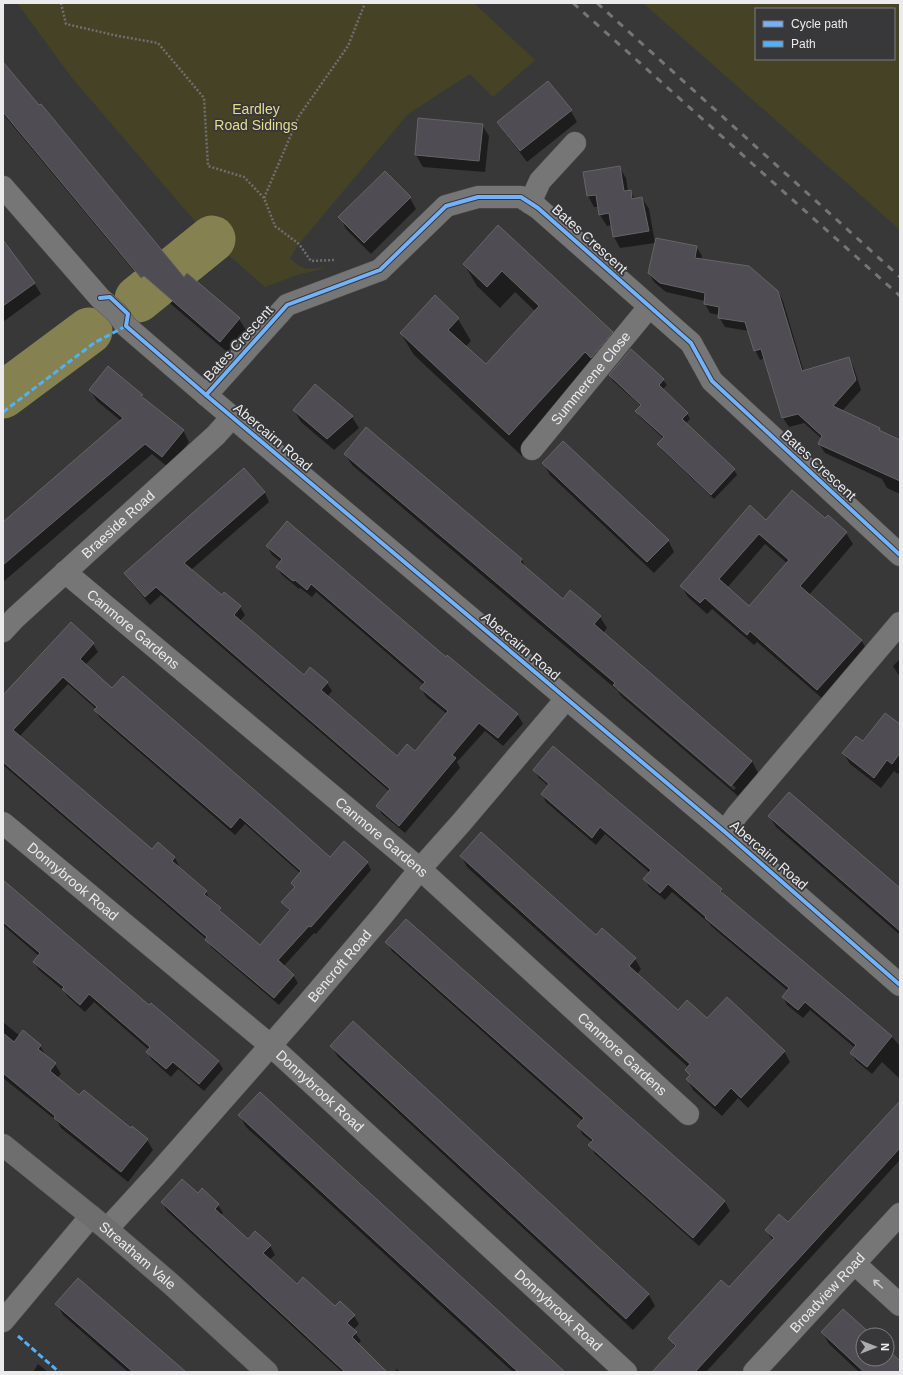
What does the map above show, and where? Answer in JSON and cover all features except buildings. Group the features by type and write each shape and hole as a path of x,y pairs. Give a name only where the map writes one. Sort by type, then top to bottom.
{"main road":[{"name":"Streatham Vale","path":"3,1145 107,1229 171,1284 267,1372"}],"street":[{"path":"530,203 540,181 575,143"},
{"name":"Abercairn Road","path":"3,188 10,210 117,313 126,326 725,832 900,985"},
{"name":"Bates Crescent","path":"206,395 287,305 380,270 446,206 478,197 521,197 538,208 691,343 712,381 900,555"},
{"name":"Summerene Close","path":"532,449 649,307"},
{"name":"Braeside Road","path":"3,631 65,572 223,429 232,417"},
{"name":"Canmore Gardens","path":"65,572 420,868 688,1114"},
{"path":"725,832 737,815 900,623"},
{"name":"Bencroft Road","path":"107,1229 161,1170 382,916 420,868 461,823 566,699"},
{"name":"Donnybrook Road","path":"3,823 270,1045 626,1372"},
{"name":"Broadview Road","path":"754,1372 900,1214"},
{"path":"3,1321 90,1216"},
{"path":"855,1264 900,1305"}],"path":[{"path":"60,3 66,24 118,36 158,43 204,98 208,166 244,177 264,198 275,226 299,244 311,261 340,260"},
{"path":"264,198 299,116 348,46 365,3"}],"green space":[{"name":"Eardley Road Sidings","path":"17,3 474,3 535,60 493,97 470,74 408,114 299,244 290,258 298,265 309,269 325,268 297,275 265,287 219,247 193,219 72,78"},
{"path":"643,3 900,3 900,230"}],"waterway":[{"path":"138,299 212,239"},
{"path":"3,395 89,331"}],"railway":[{"path":"573,3 900,296"},
{"path":"597,3 900,277"}],"marked path":[{"path":"3,412 94,343 126,326"},
{"path":"18,1336 59,1372"}],"cycle path":[{"path":"206,395 287,305 380,270 446,206 478,197 521,197 538,208 691,343 712,381 900,555"},
{"path":"100,298 110,297 128,314 126,326 725,832 900,985"}]}
